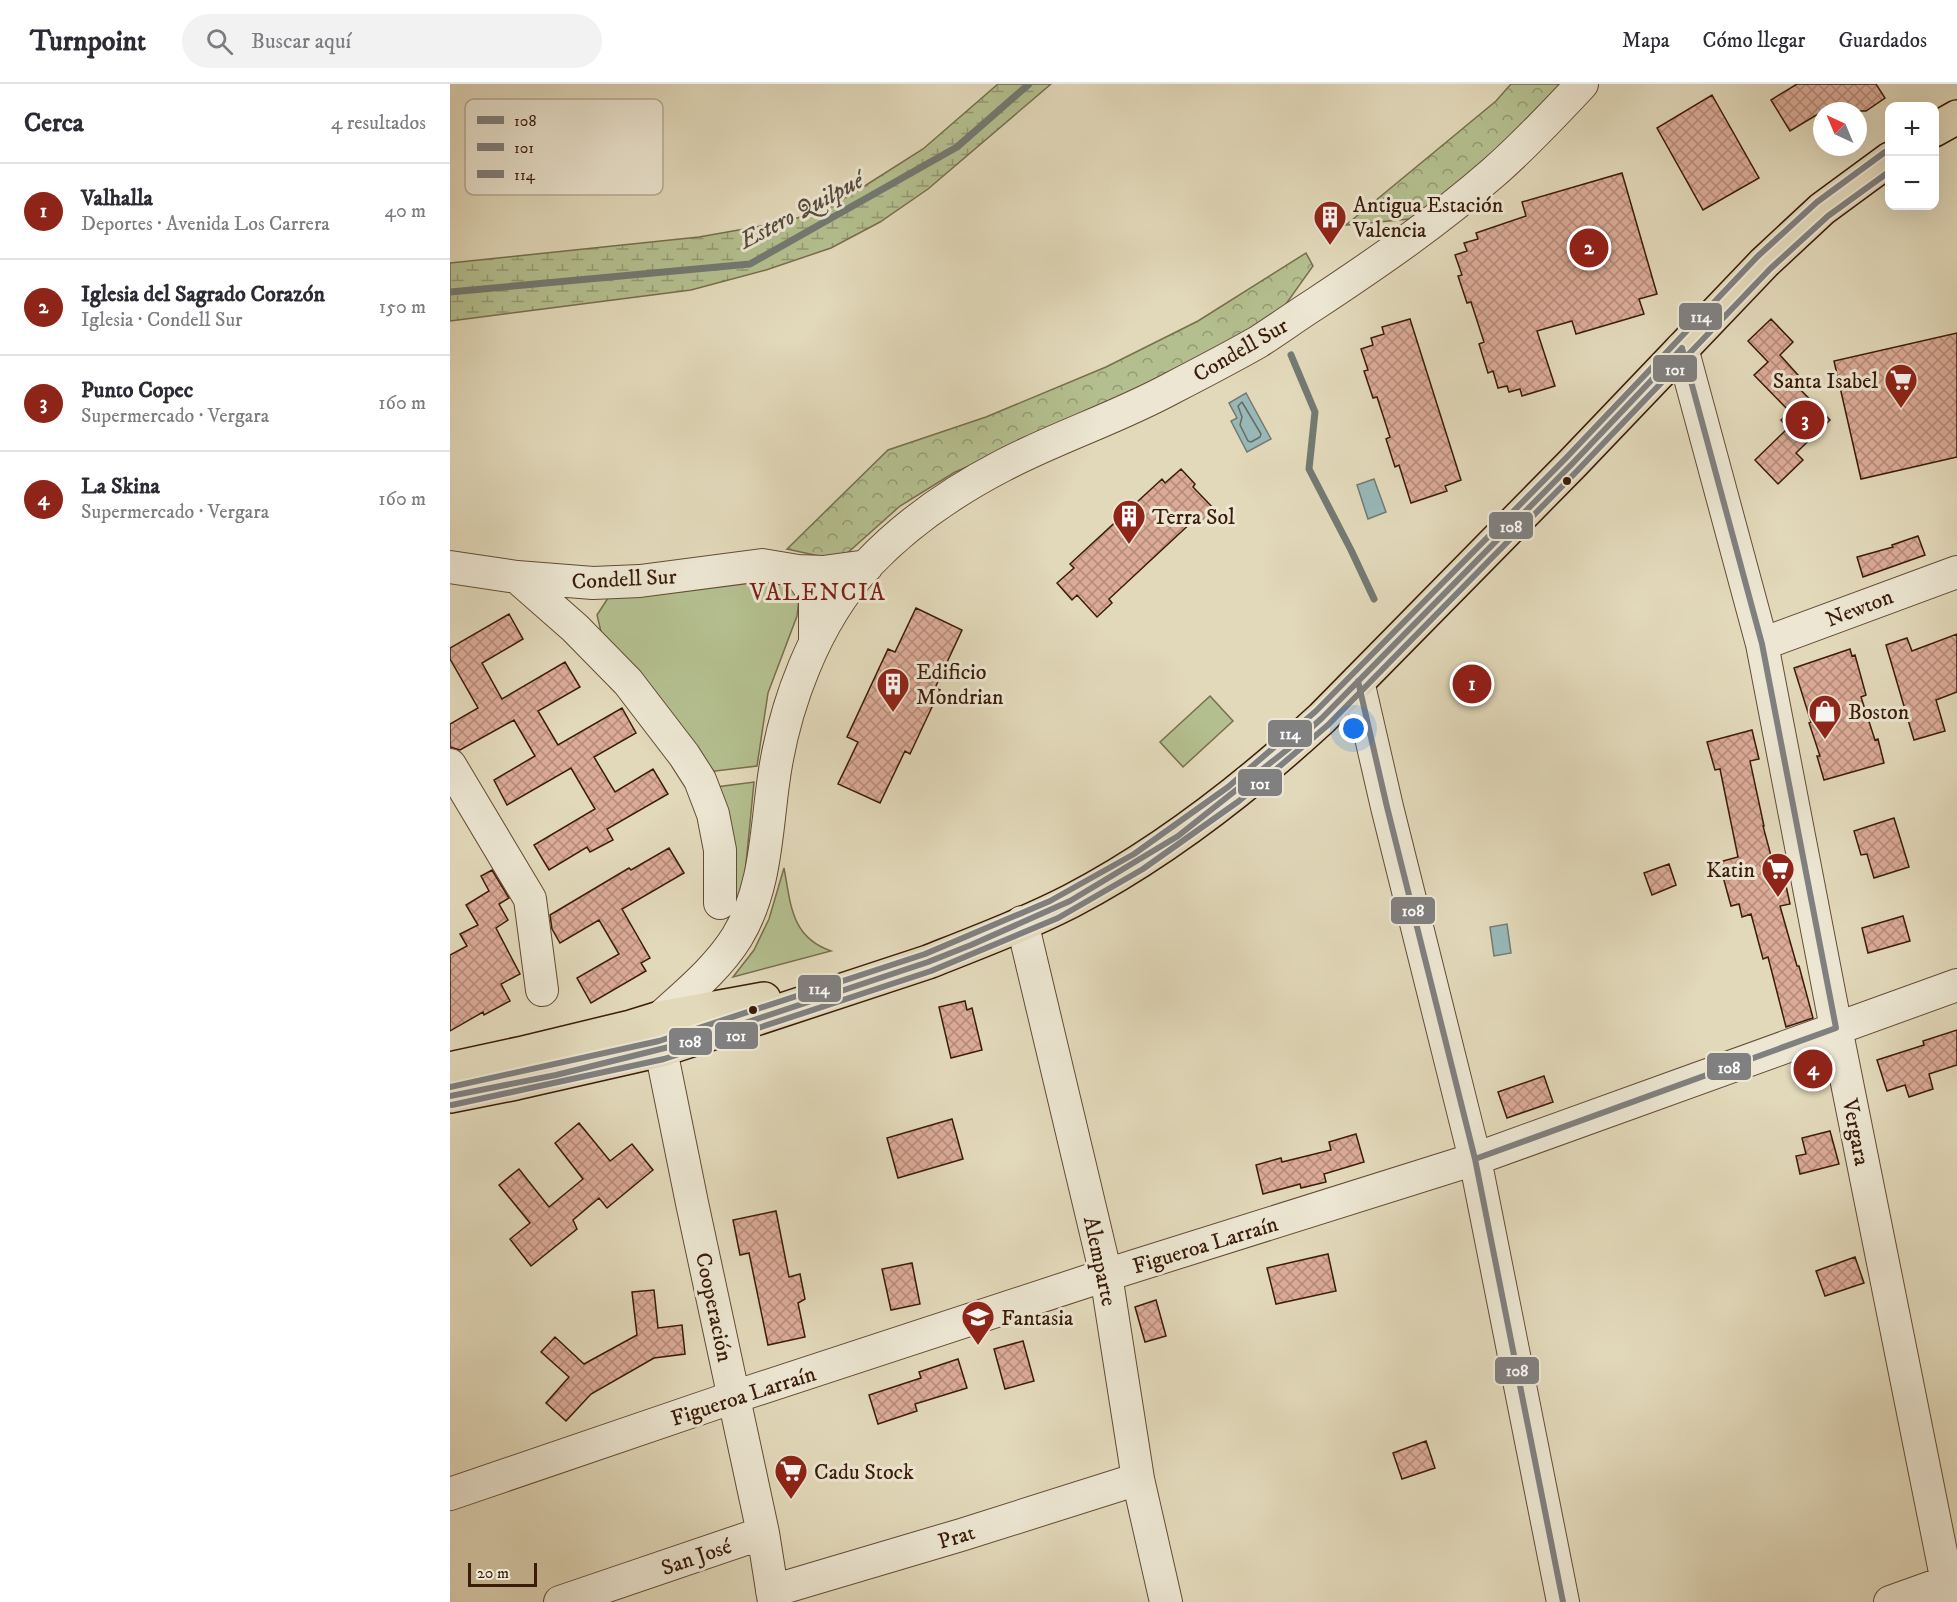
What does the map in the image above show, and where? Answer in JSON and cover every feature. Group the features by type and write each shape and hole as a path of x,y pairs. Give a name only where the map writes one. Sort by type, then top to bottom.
{"main road":[{"path":"1939,128 1957,117"},
{"path":"450,1096 661,1050 971,945 1070,902 1178,836 1288,749 1567,469 1764,263 1822,209 1885,163"},
{"path":"450,1069 646,1022 878,978"}],"street":[{"name":"Condell Sur","path":"815,642 846,591 867,566 926,512 954,493 1004,465 1177,386 1258,341 1351,281 1495,171 1582,84"},
{"name":"Vergara","path":"1682,348 1762,644 1836,1028 1952,1587"},
{"name":"Condell Sur","path":"450,567 517,577 593,583 640,581 762,565 798,571 823,572 867,566"},
{"path":"661,1050 646,1022 717,964 737,937 756,896 765,857 781,737 798,682 815,642 815,595 798,571"},
{"name":"Newton","path":"1762,644 1957,572"},
{"path":"517,577 575,628 628,682 684,755 700,780 713,814 720,850 720,903"},
{"path":"575,628 593,583"},
{"path":"1358,681 1475,1159 1563,1602"},
{"path":"450,765 461,808 530,899 542,990"},
{"name":"Alemparte","path":"1022,922 1106,1275 1138,1479 1166,1602"},
{"name":"Figueroa Larraín","path":"450,1494 734,1397 1106,1275 1475,1159 1957,985"},
{"name":"Cooperación","path":"661,1050 763,1533 773,1597"},
{"name":"Prat","path":"773,1597 1138,1479"},
{"name":"San José","path":"560,1602 763,1533"},
{"path":"1890,1602 1952,1587"}],"green space":[{"path":"998,84 1051,84 928,189 880,222 831,248 766,270 691,290 450,321 450,263 699,237 784,222 820,211 852,194 923,149"},
{"path":"1511,84 1568,84 1421,218 1346,225 1496,101"},
{"path":"1306,253 1313,266 1281,311 1234,341 1020,445 955,472 900,506 844,556 819,556 787,549 888,450 986,417 1106,367 1198,321"},
{"path":"759,579 790,582 799,598 797,616 768,693 757,766 707,772 602,636 597,615 608,598"},
{"path":"1210,696 1233,721 1183,767 1160,742"},
{"path":"754,782 744,884 736,902 716,787"},
{"path":"784,868 791,907 800,928 818,945 831,951 733,977 754,950 769,919"}],"water":[{"path":"1246,393 1271,439 1247,452 1231,421 1237,418 1229,403"},
{"path":"1374,479 1386,512 1368,519 1357,485"},
{"path":"1507,924 1511,953 1494,956 1490,927"}],"building":[{"path":"1797,84 1876,84 1885,98 1867,110 1867,102 1813,102 1813,117 1790,131 1771,100"},
{"path":"1712,95 1759,178 1703,210 1657,128"},
{"path":"1622,173 1657,294 1639,299 1644,314 1576,334 1572,321 1537,331 1555,386 1522,396 1520,389 1509,392 1507,386 1498,388 1493,371 1488,373 1479,344 1484,342 1471,302 1467,303 1458,276 1462,275 1455,255 1467,251 1464,243 1478,239 1476,233 1526,216 1522,202"},
{"path":"1410,319 1461,480 1445,486 1447,491 1411,503 1399,465 1395,467 1386,439 1390,437 1377,397 1373,398 1364,371 1368,370 1361,349 1373,345 1371,338 1384,334 1382,327"},
{"path":"1771,319 1793,342 1780,355 1798,375 1792,381 1830,420 1796,453 1803,460 1778,484 1755,460 1788,428 1781,420 1790,412 1754,375 1768,362 1748,341"},
{"name":"Santa Isabel","path":"1957,333 1957,457 1861,479 1834,361"},
{"name":"Terra Sol","path":"1181,469 1195,484 1193,487 1216,511 1200,526 1194,520 1109,599 1112,603 1097,617 1077,595 1072,600 1057,583 1074,568 1070,564 1162,479 1165,483"},
{"path":"1918,536 1925,555 1863,577 1857,557 1893,547 1892,545"},
{"name":"Edificio Mondrian","path":"916,608 962,630 935,688 940,690 910,754 905,751 880,803 838,784 858,742 847,737 888,649 895,652"},
{"path":"509,614 523,639 482,663 502,699 565,662 580,687 538,711 558,745 622,708 636,733 594,757 615,792 653,769 668,794 607,829 613,840 590,852 587,847 549,870 534,845 595,809 571,768 507,805 494,780 535,756 514,720 460,750 450,747 450,724 478,708 450,659 450,648"},
{"path":"1957,634 1957,692 1936,700 1945,731 1914,740 1886,645 1907,638 1912,651"},
{"path":"1850,649 1852,656 1855,655 1866,695 1861,697 1875,740 1878,739 1884,763 1824,780 1817,756 1820,756 1809,723 1811,722 1794,668"},
{"path":"1752,730 1759,759 1750,761 1763,826 1778,882 1785,881 1790,904 1780,906 1813,1018 1786,1027 1768,957 1763,959 1751,914 1742,917 1739,904 1731,906 1719,862 1738,857 1720,769 1715,770 1707,742"},
{"path":"1894,818 1909,867 1874,878 1867,854 1861,855 1854,831"},
{"path":"669,848 684,873 622,909 650,958 641,963 646,971 591,1003 577,978 619,954 599,920 560,943 552,929 550,915 629,868 631,870"},
{"path":"1669,864 1676,885 1652,895 1644,873"},
{"path":"492,870 509,898 499,904 508,920 496,928 520,974 501,984 510,1001 484,1015 483,1012 450,1031 450,955 467,946 460,934 478,925 466,905 489,891 481,876"},
{"path":"1903,916 1910,941 1868,953 1862,928"},
{"path":"965,1001 967,1010 972,1008 982,1050 951,1058 939,1007"},
{"path":"1957,1030 1957,1065 1929,1074 1933,1089 1909,1097 1905,1085 1887,1091 1877,1060 1924,1045 1923,1041"},
{"path":"1544,1076 1553,1102 1507,1118 1498,1092"},
{"path":"952,1119 963,1159 898,1178 887,1138"},
{"path":"579,1123 610,1161 632,1144 653,1170 607,1208 599,1198 573,1220 577,1229 531,1266 510,1239 530,1223 499,1185 519,1169 549,1207 583,1179 555,1143"},
{"path":"1830,1131 1839,1164 1800,1174 1796,1156 1806,1154 1802,1138"},
{"path":"1356,1134 1364,1162 1324,1174 1326,1182 1301,1188 1300,1184 1263,1194 1256,1165 1281,1158 1282,1162 1331,1150 1329,1142"},
{"path":"776,1211 789,1277 800,1274 805,1299 798,1303 805,1337 768,1345 749,1253 740,1255 733,1220"},
{"path":"1328,1254 1336,1291 1276,1304 1267,1268"},
{"path":"1855,1257 1864,1283 1825,1296 1816,1271"},
{"path":"912,1263 920,1304 891,1310 882,1269"},
{"path":"654,1290 658,1328 682,1325 685,1354 654,1358 591,1394 566,1421 546,1403 569,1377 541,1352 555,1337 584,1364 637,1335 632,1292"},
{"path":"1156,1300 1166,1336 1145,1342 1135,1307"},
{"path":"1023,1341 1034,1381 1005,1389 994,1349"},
{"path":"958,1359 967,1388 915,1404 917,1411 878,1424 869,1395 921,1378 919,1372"},
{"path":"1426,1441 1435,1468 1402,1479 1393,1453"}],"waterway":[{"name":"Estero Quilpué","path":"450,292 750,264 957,147 1029,84"},
{"path":"1291,355 1315,412 1309,469 1374,599"}],"transit line":[{"name":"114","path":"450,1087 659,1041 925,954 1050,901 1134,854 1228,787 1316,711 1566,458 1758,256 1817,202 1885,152"},
{"name":"101","path":"452,1105 664,1059 931,971 1058,918 1143,869 1239,801 1328,725 1578,470 1770,269 1828,216 1885,175"},
{"name":"108","path":"450,1096 556,1075 685,1043 928,962 1070,901 1178,836 1288,749 1322,718 1572,464 1682,348"},
{"name":"108","path":"1475,1159 1836,1028 1762,644 1682,348"},
{"name":"108","path":"1358,681 1475,1159 1563,1602"}],"place":[{"name":"Antigua Estación Valencia","path":"1330,246"},
{"name":"Iglesia del Sagrado Corazón","path":"1589,248"},
{"name":"Santa Isabel","path":"1901,409"},
{"name":"Punto Copec","path":"1805,420"},
{"name":"Terra Sol","path":"1129,545"},
{"name":"Valhalla","path":"1472,684"},
{"name":"Edificio Mondrian","path":"893,713"},
{"name":"Boston","path":"1825,740"},
{"name":"Katin","path":"1778,898"},
{"name":"La Skina","path":"1813,1069"},
{"name":"Fantasia","path":"978,1346"},
{"name":"Cadu Stock","path":"791,1500"}],"district":[{"name":"VALENCIA","path":"818,592"}]}
